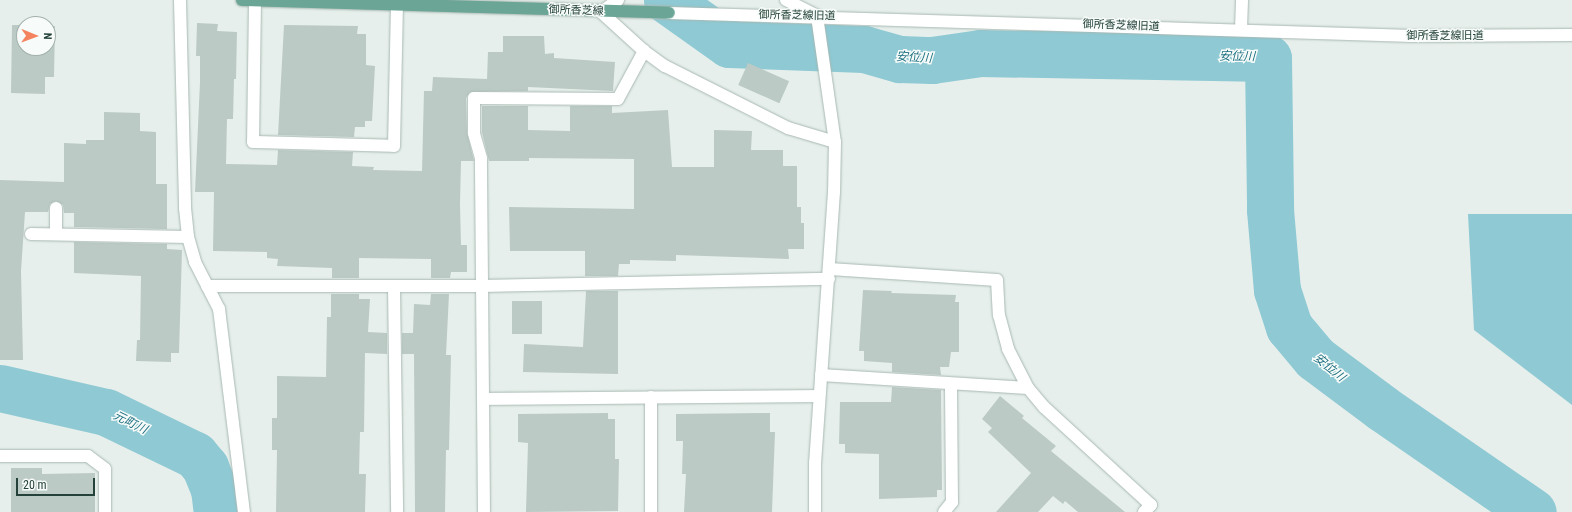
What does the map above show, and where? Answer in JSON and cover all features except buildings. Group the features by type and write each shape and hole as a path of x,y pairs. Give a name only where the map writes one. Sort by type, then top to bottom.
{"main road":[{"name":"御所香芝線","path":"242,0 670,13"}],"street":[{"path":"180,0 185,208 188,237 195,262 219,309 244,512"},
{"path":"618,0 601,12 644,51 688,79 788,128 835,142"},
{"path":"786,0 817,16 827,73 835,142 829,274 821,375 815,512"},
{"path":"1241,29 1242,0"},
{"path":"255,1 253,142 394,146 397,5"},
{"name":"御所香芝線旧道","path":"670,13 1241,29 1413,36 1572,35"},
{"path":"484,512 481,158 474,133 474,98 618,99 644,51"},
{"path":"56,208 56,234"},
{"path":"31,234 188,237"},
{"path":"207,286 481,286 829,274 997,280 999,315 1008,349 1028,388 1044,407 1151,505 1144,512"},
{"path":"394,287 397,512"},
{"path":"821,375 1028,388"},
{"path":"944,512 952,502 951,384"},
{"path":"484,399 820,396"},
{"path":"651,397 651,512"},
{"path":"0,456 88,456 105,469 105,512"}],"water":[{"path":"1468,214 1572,214 1572,405 1474,330"}],"waterway":[{"name":"安位川","path":"667,0 729,44 864,49 900,59 932,60 980,53 1268,58 1270,210 1277,290 1289,327 1315,358 1382,408 1533,512"},
{"name":"元町川","path":"0,388 106,412 195,455 205,467 214,489 217,512"}]}
